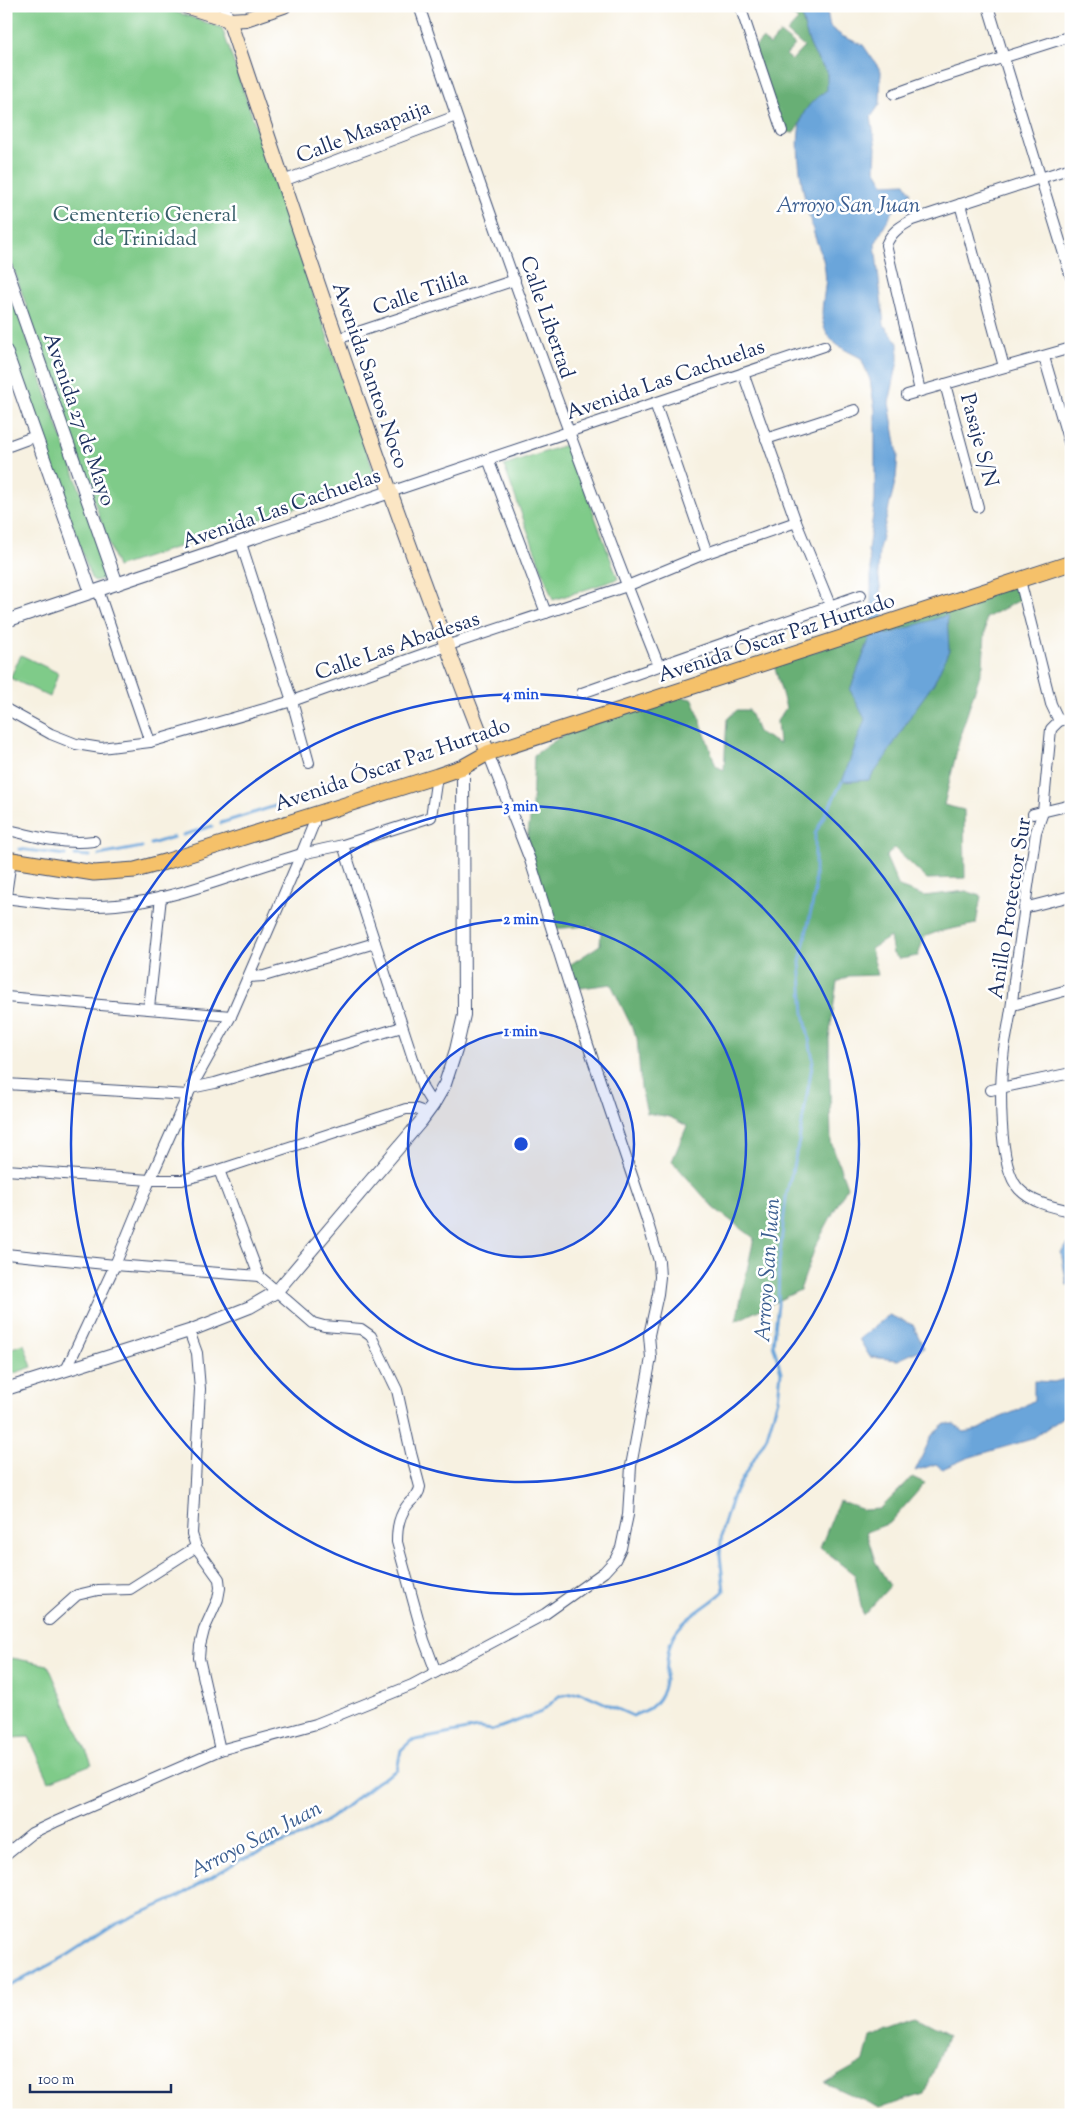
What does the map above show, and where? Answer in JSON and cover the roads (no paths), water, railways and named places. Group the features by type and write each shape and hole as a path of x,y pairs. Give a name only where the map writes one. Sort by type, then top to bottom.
{"main road":[{"path":"185,6 227,13 246,19 284,6"},
{"name":"Avenida Santos Noco","path":"227,13 390,492 446,646 488,753"},
{"name":"Avenida Óscar Paz Hurtado","path":"9,860 94,872 135,870 314,819 463,767 488,753 1071,563"}],"street":[{"name":"Calle Libertad","path":"419,6 456,116 569,433 659,666"},
{"path":"740,6 782,131"},
{"path":"988,6 1071,277"},
{"path":"894,94 1071,36"},
{"name":"Calle Masapaija","path":"283,181 456,116"},
{"path":"920,392 886,245 895,229 912,220 1071,168"},
{"path":"960,204 1004,367"},
{"name":"Avenida 27 de Mayo","path":"8,275 117,584"},
{"name":"Calle Tilila","path":"337,339 515,280"},
{"name":"Avenida Las Cachuelas","path":"6,621 824,346"},
{"path":"907,395 1071,348"},
{"path":"6,351 150,742"},
{"path":"1044,357 1071,449"},
{"path":"743,373 796,522 830,605"},
{"name":"Pasaje S/N","path":"945,384 978,507"},
{"path":"655,403 708,553"},
{"path":"766,439 855,410"},
{"path":"6,447 36,436"},
{"path":"488,459 546,613"},
{"name":"Calle Las Abadesas","path":"6,710 51,734 76,744 101,748 150,742 292,702 446,646 627,586 708,553 796,522"},
{"path":"241,542 292,702 309,763"},
{"path":"1020,580 1051,704 1059,721 1071,718"},
{"path":"582,693 861,595"},
{"name":"Anillo Protector Sur","path":"1059,721 1051,729 1024,908 1014,981 1013,1005 996,1089 1004,1154 1009,1172 1018,1188 1041,1204 1071,1212"},
{"path":"6,1854 32,1833 220,1750 316,1724 412,1686 545,1614 604,1572 616,1560 621,1548 628,1515 631,1466 651,1358 649,1335 660,1277 659,1261 585,1036 530,860 488,753"},
{"path":"6,1390 189,1330 250,1307 276,1292 430,1109 445,1084 464,1016 463,767"},
{"path":"6,898 82,906 116,905 161,897 205,886 302,852 343,845 431,817 436,776"},
{"path":"1038,813 1071,805"},
{"path":"66,1370 115,1265 189,1092 230,1016 248,977 302,852 314,819"},
{"path":"6,829 59,842 81,843 94,840"},
{"path":"343,845 430,1109"},
{"path":"6,894 9,860"},
{"path":"1024,908 1071,896"},
{"path":"149,1008 161,897"},
{"path":"248,977 264,976 375,943"},
{"path":"1013,1005 1071,989"},
{"path":"6,997 230,1016"},
{"path":"6,1084 189,1092 402,1027"},
{"path":"996,1089 1071,1073"},
{"path":"6,1170 150,1180 182,1180 219,1170 406,1109 430,1109"},
{"path":"219,1170 259,1276 314,1323 324,1326 361,1329 371,1336 397,1390 420,1492 401,1515 397,1529 397,1542 424,1640 436,1672"},
{"path":"6,1254 115,1265 259,1276"},
{"path":"189,1330 197,1352 200,1374 198,1445 192,1534 196,1547 219,1579 220,1588 218,1599 204,1630 200,1652 220,1750"},
{"path":"49,1620 78,1595 98,1590 130,1589 196,1547"}],"water":[{"name":"Arroyo San Juan","path":"800,6 826,6 830,27 842,36 863,45 881,71 880,104 871,117 876,148 875,169 884,184 905,183 911,193 891,214 875,244 884,325 898,343 898,361 889,403 898,455 896,478 879,549 878,571 886,635 947,615 949,650 934,683 869,780 842,782 865,719 850,690 871,635 871,569 868,550 875,501 875,410 870,380 861,358 834,342 826,333 822,320 826,277 803,189 798,143 799,129 806,109 827,90 827,71 812,49"},
{"path":"1071,1241 1071,1285 1067,1285 1061,1252"},
{"path":"889,1315 913,1325 924,1348 898,1360 870,1357 859,1339"},
{"path":"1069,1378 1071,1411 1032,1439 967,1458 942,1469 936,1464 915,1471 932,1435 945,1424 954,1424 964,1432 980,1429 1034,1400 1034,1381 1054,1382"}],"waterway":[{"name":"Arroyo San Juan","path":"6,1988 68,1955 114,1925 178,1897 240,1860 303,1835 331,1818 377,1782 397,1770 401,1750 411,1741 477,1728 493,1730 541,1712 559,1696 580,1692 633,1716 648,1709 657,1701 665,1684 668,1655 673,1637 683,1623 724,1591 720,1555 722,1530 733,1495 767,1436 778,1399 781,1372 773,1344 778,1305 779,1263 786,1197 799,1141 813,1060 804,1013 800,962 815,892 815,834 842,782"},
{"path":"221,823 285,803"},
{"path":"183,835 212,826"},
{"path":"151,844 174,837"},
{"path":"99,855 142,847"},
{"path":"19,849 65,855"},
{"path":"75,855 90,856"}],"park label":[{"name":"Cementerio General de Trinidad","path":"145,226"}]}
